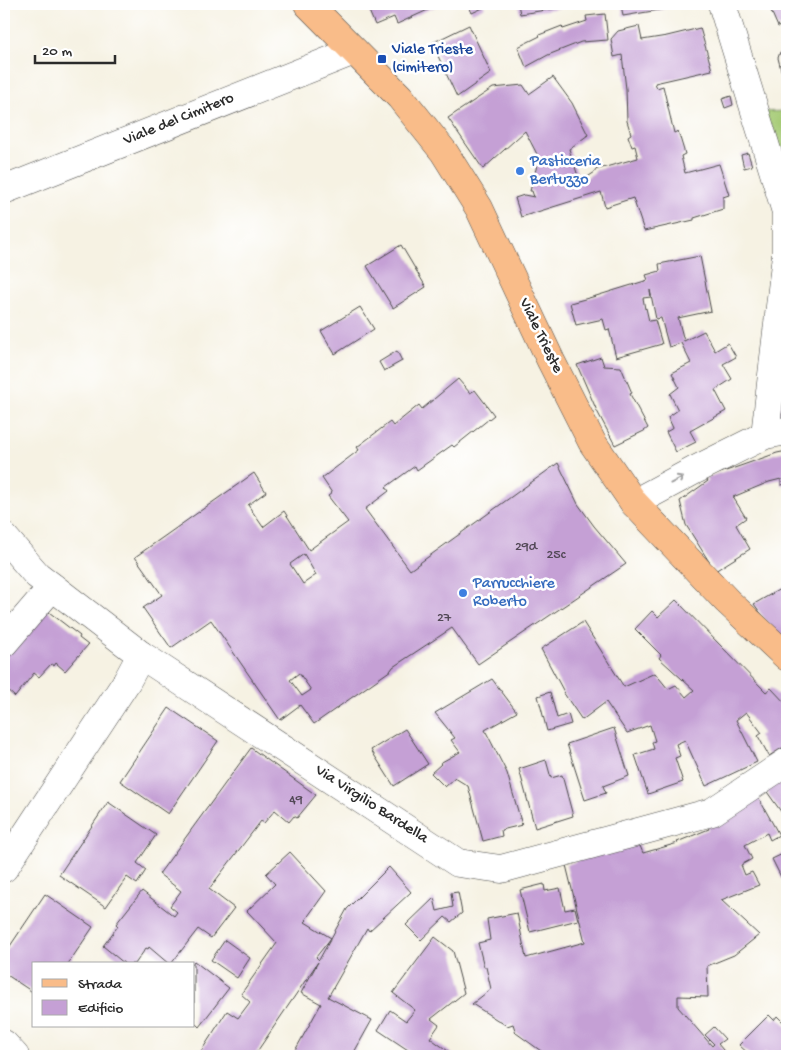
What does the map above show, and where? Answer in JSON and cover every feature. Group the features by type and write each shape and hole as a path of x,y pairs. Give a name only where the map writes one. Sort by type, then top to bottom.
{"main road":[{"name":"Viale Trieste","path":"308,4 400,97 444,152 479,208 551,361 592,442 634,504 726,601 787,657"}],"street":[{"path":"634,504 695,470 776,433 786,255 786,212 722,4"},
{"name":"Viale del Cimitero","path":"4,190 354,51"},
{"name":"Via Virgilio Bardella","path":"4,537 37,575 141,655 458,863 501,869 712,812 787,762"},
{"path":"4,643 52,586"},
{"path":"4,868 127,682 141,655"},
{"path":"4,1044 15,1056"}],"green space":[{"path":"787,111 787,255 755,112"}],"building":[{"path":"366,4 441,4 397,24 394,17 375,25"},
{"path":"468,4 483,4 485,7 472,13"},
{"path":"518,4 558,4 559,8 520,14"},
{"path":"621,4 664,4 665,9 623,16"},
{"path":"768,4 787,4 787,24 778,27"},
{"path":"605,14 608,40 581,42 548,55 526,67 518,47 539,35 562,26 563,29 587,21 586,16"},
{"path":"469,25 491,73 457,97 432,43"},
{"path":"639,26 642,40 700,28 712,70 655,83 657,88 663,86 674,133 678,131 685,154 681,156 685,173 719,164 729,195 723,197 723,209 694,218 694,220 644,231 633,198 605,207 601,192 521,217 515,198 524,195 534,197 532,191 530,191 539,158 525,131 483,169 448,118 493,88 523,85 529,94 553,77 572,103 588,135 569,149 580,182 595,172 595,170 638,158 635,146 632,147 628,136 631,134 627,121 622,55 614,57 611,39 618,31"},
{"path":"787,50 787,79 784,81 778,58 780,52"},
{"path":"731,96 733,105 725,108 722,99"},
{"path":"748,153 752,166 744,168 741,155"},
{"path":"401,245 426,287 393,308 367,266"},
{"path":"700,256 711,311 678,318 684,341 704,331 715,351 728,343 736,357 723,364 732,379 715,390 726,411 690,431 696,442 676,452 666,432 673,428 668,417 678,410 670,394 679,387 672,373 691,363 681,343 669,347 661,318 656,319 650,290 651,297 643,298 645,309 649,321 655,320 662,344 616,357 609,329 606,330 603,319 576,325 570,303 648,280 646,275 660,271 659,264"},
{"path":"360,307 374,329 335,354 321,331"},
{"path":"787,310 787,415 774,413"},
{"path":"397,351 402,361 384,371 379,362"},
{"path":"601,357 604,366 621,367 632,393 630,394 648,428 615,445 597,411 577,365"},
{"path":"458,379 470,393 475,390 494,415 454,447 452,445 417,470 415,466 386,487 389,491 365,509 410,570 558,463 578,504 626,564 478,664 452,628 393,667 314,724 300,705 280,720 211,620 171,648 143,608 162,595 135,557 254,473 266,492 248,505 263,527 284,511 309,550 348,522 328,496 332,493 322,478 359,450 357,447 390,422 393,426 419,405 422,409","holes":["304,554 316,575 303,584 290,564","299,673 311,690 302,696 290,680"]},
{"path":"787,451 787,484 781,485 781,479 733,497 746,518 736,525 750,549 715,571 686,525 680,501 708,481 706,478"},
{"path":"787,585 787,649 754,604"},
{"path":"676,600 766,692 771,688 787,705 787,745 769,756 758,736 762,733 746,712 736,720 757,762 706,786 685,740 676,744 680,756 675,758 683,782 648,794 635,755 654,749 652,742 655,741 650,725 627,733 606,702 582,720 563,692 541,649 583,622 624,687 655,673 668,689 676,685 686,697 694,690 659,658 661,655 635,629 652,611 658,617"},
{"path":"45,609 80,636 79,638 88,645 65,671 56,663 54,666 51,664 39,677 34,673 15,697 4,687 4,651"},
{"path":"492,679 517,712 485,730 507,773 522,825 501,830 502,836 483,841 468,786 455,778 445,787 431,773 440,763 460,752 451,740 455,738 435,713"},
{"path":"550,692 557,718 568,714 571,724 547,731 538,696"},
{"path":"169,708 218,741 168,814 120,781"},
{"path":"614,728 629,776 603,786 606,793 585,800 567,744"},
{"path":"405,729 428,764 394,786 371,750"},
{"path":"251,748 316,795 297,818 294,816 289,822 275,810 264,823 261,821 209,889 234,908 211,938 198,929 173,962 167,962 149,947 148,949 146,948 136,962 123,962 103,946 118,926 116,924 142,891 174,916 177,912 170,906 181,891 159,874"},
{"path":"546,760 551,778 562,775 573,816 535,828 519,769"},
{"path":"787,774 787,820 765,789"},
{"path":"756,793 779,835 770,840 767,833 745,845 752,859 741,865 745,875 752,872 759,885 721,900 759,935 734,955 707,966 708,997 678,996 678,1007 712,1046 714,1044 705,1035 714,1027 725,1039 718,1044 728,1056 548,1056 516,1033 513,1024 507,1026 472,1004 491,989 478,943 490,940 487,919 517,913 526,958 585,942 566,865 637,839 643,853 678,843 709,829 708,827"},
{"path":"108,802 156,835 137,863 146,870 137,884 127,877 106,907 59,875"},
{"path":"290,852 326,891 305,922 331,938 316,957 319,960 347,909 389,867 411,892 369,931 367,928 328,997 372,1020 352,1056 292,1056 321,1004 301,993 318,962 254,1056 198,1056 227,1011 238,1018 250,1002 241,994 277,943 247,911 275,884 266,874"},
{"path":"787,852 787,878 782,879 772,859"},
{"path":"544,884 545,891 560,888 565,910 575,908 578,920 530,932 520,890"},
{"path":"458,892 462,913 451,922 445,917 421,940 406,925 434,898 437,911 453,907 451,893"},
{"path":"45,894 93,927 69,962 32,962 32,992 4,973 4,955"},
{"path":"435,937 453,951 464,993 431,1019 439,1025 430,1038 455,1056 417,1056 378,1030 390,1010 406,1021 415,1010 393,993"},
{"path":"225,940 250,958 237,978 211,960"},
{"path":"194,961 229,988 199,1027 195,1023 195,962"},
{"path":"769,1015 774,1020 777,1016 787,1026 787,1056 769,1056 765,1052 761,1056 751,1056 739,1045"}],"place":[{"name":"Viale Trieste (cimitero)","path":"382,59"},
{"name":"Pasticceria Bertuzzo","path":"520,171"},
{"name":"Parrucchiere Roberto","path":"463,593"}]}
